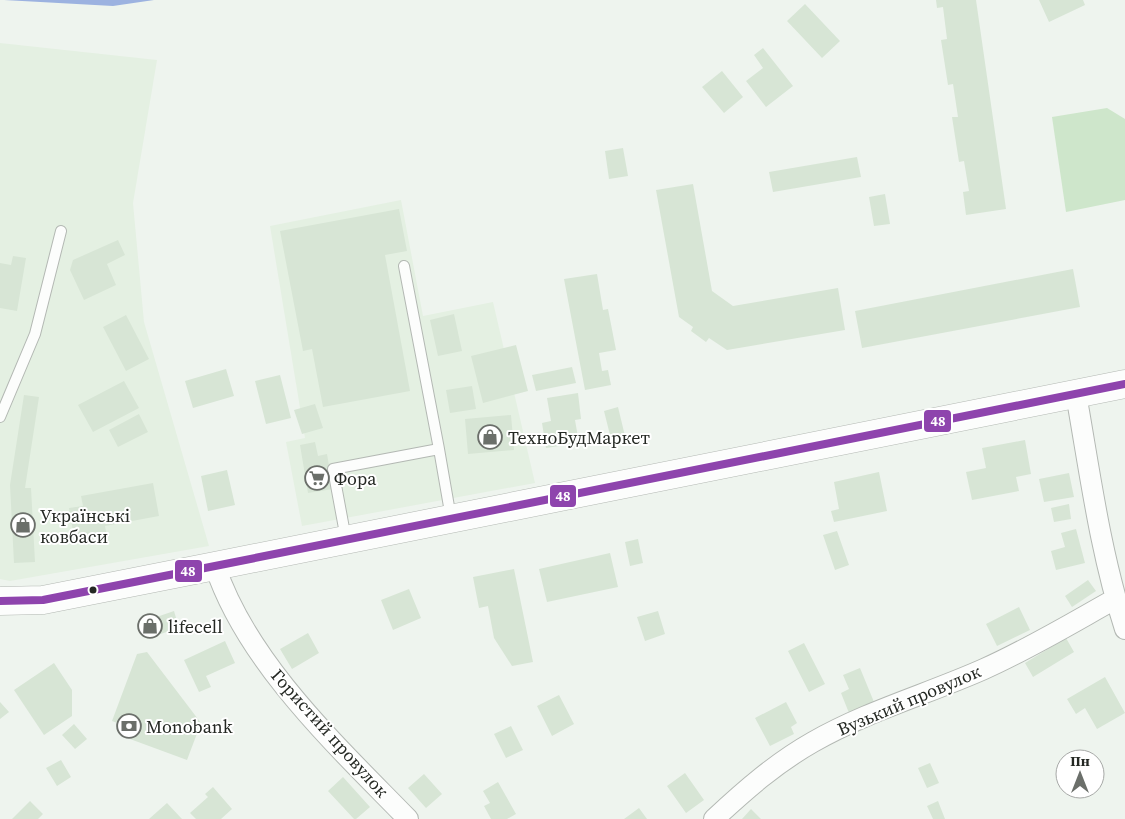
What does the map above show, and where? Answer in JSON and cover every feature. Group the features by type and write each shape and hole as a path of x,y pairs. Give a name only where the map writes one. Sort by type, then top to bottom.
{"main road":[{"path":"0,618 12,601 43,600 78,594 1125,384"}],"street":[{"path":"1076,394 1104,552 1125,629"},
{"name":"Гористий провулок","path":"215,566 220,583 236,615 284,684 356,765 408,819"},
{"name":"Вузький провулок","path":"714,819 766,773 813,742 873,713 986,668 1033,645 1115,598"}],"lane":[{"path":"0,417 35,334 61,231"},
{"path":"404,266 451,519"},
{"path":"346,540 333,469 439,450"}],"shaded area":[{"path":"0,43 157,60 133,203 144,322 209,546 10,581 0,579"},
{"path":"401,200 423,316 493,302 535,483 302,526 286,442 305,438 270,226"}],"green space":[{"path":"1107,108 1125,119 1125,200 1066,212 1052,117"}],"water":[{"path":"4,0 154,0 113,6"}],"building":[{"path":"936,0 976,0 1006,209 966,215 963,192 969,191 964,161 959,162 952,117 958,117 953,84 948,85 941,40 947,39 943,7 937,8"},
{"path":"1039,0 1083,0 1085,5 1049,22"},
{"path":"805,4 840,41 822,58 787,21"},
{"path":"763,48 793,86 766,107 746,81 763,68 754,55"},
{"path":"722,71 743,97 724,113 702,87"},
{"path":"623,148 628,176 609,179 605,151"},
{"path":"857,157 861,177 773,192 769,172"},
{"path":"693,184 712,291 733,306 838,288 845,330 727,350 709,338 706,342 691,331 693,327 679,317 656,190"},
{"path":"885,194 890,224 874,226 869,197"},
{"path":"399,209 407,251 385,255 410,391 323,407 312,349 303,351 280,231"},
{"path":"118,240 125,255 107,264 116,285 84,300 70,270 73,260"},
{"path":"13,256 26,258 17,311 0,308 0,263 11,265"},
{"path":"1073,269 1080,307 862,348 855,311"},
{"path":"597,274 603,310 608,309 616,350 599,353 602,371 608,370 611,385 585,390 564,279"},
{"path":"454,314 462,351 438,356 430,320"},
{"path":"126,315 149,359 126,371 103,327"},
{"path":"516,345 528,391 483,403 471,356"},
{"path":"572,367 576,383 536,391 532,375"},
{"path":"226,369 234,396 193,408 185,381"},
{"path":"280,375 291,418 266,424 255,381"},
{"path":"124,381 139,408 93,432 78,405"},
{"path":"472,386 476,409 450,413 446,390"},
{"path":"578,393 581,419 575,420 579,443 546,448 542,423 551,421 547,398"},
{"path":"24,395 39,397 25,488 31,488 35,562 14,563 10,485"},
{"path":"315,404 323,428 302,434 294,410"},
{"path":"618,407 625,436 611,439 604,411"},
{"path":"139,414 148,432 118,447 109,430"},
{"path":"511,415 514,450 468,454 465,419"},
{"path":"1025,440 1031,474 1016,477 1019,491 972,500 966,472 986,468 982,448"},
{"path":"315,442 318,456 327,454 333,489 308,493 300,445"},
{"path":"227,470 235,505 208,511 201,476"},
{"path":"879,472 887,511 834,522 831,511 839,509 834,482"},
{"path":"1069,473 1074,497 1044,502 1039,479"},
{"path":"153,483 159,516 105,526 107,537 75,543 69,508 83,506 81,496"},
{"path":"1069,504 1071,519 1054,522 1051,508"},
{"path":"1076,529 1085,563 1056,570 1051,551 1065,547 1061,533"},
{"path":"837,531 849,565 835,570 823,535"},
{"path":"638,539 643,563 630,566 625,542"},
{"path":"610,553 618,587 547,602 539,569"},
{"path":"514,569 533,662 512,666 494,638 488,606 479,608 473,577"},
{"path":"1088,580 1096,591 1072,607 1065,596"},
{"path":"409,589 421,618 393,630 381,600"},
{"path":"1019,607 1030,630 997,646 986,624"},
{"path":"174,611 179,628 148,638 142,622"},
{"path":"658,611 665,634 645,641 637,617"},
{"path":"308,633 319,653 292,669 280,649"},
{"path":"1066,638 1074,652 1033,677 1025,663"},
{"path":"225,641 235,663 206,676 211,687 199,692 184,660"},
{"path":"804,643 825,684 809,692 788,651"},
{"path":"147,652 201,723 187,760 130,739 133,729 112,721 137,654"},
{"path":"54,663 72,690 72,716 44,735 14,690"},
{"path":"860,668 874,702 849,713 841,693 849,689 843,675"},
{"path":"1105,677 1125,713 1097,729 1085,708 1076,714 1067,699"},
{"path":"559,695 574,724 552,736 537,706"},
{"path":"0,702 9,712 0,719"},
{"path":"786,702 797,723 791,727 794,734 770,746 755,718"},
{"path":"74,724 87,739 75,749 62,735"},
{"path":"511,726 523,750 506,758 494,734"},
{"path":"61,760 71,777 57,786 46,768"},
{"path":"930,763 939,783 927,788 918,768"},
{"path":"685,773 704,800 686,813 667,786"},
{"path":"424,774 442,794 426,808 408,788"},
{"path":"343,777 370,807 356,819 328,791"},
{"path":"498,782 516,814 507,819 491,819 484,806 490,803 483,791"},
{"path":"213,787 232,809 221,819 196,819 190,813 208,797 205,794"},
{"path":"30,801 43,814 38,819 12,819"},
{"path":"938,801 945,819 933,819 927,806"},
{"path":"167,803 182,819 149,819"},
{"path":"639,808 647,819 624,819"},
{"path":"751,809 761,819 742,819"}],"transit line":[{"name":"48","path":"0,601 43,600 1125,384"}],"place":[{"name":"ТехноБудМаркет","path":"490,437"},
{"name":"Фора","path":"317,478"},
{"name":"Українські ковбаси","path":"23,525"},
{"name":"lifecell","path":"150,626"},
{"name":"Monobank","path":"129,726"}]}
